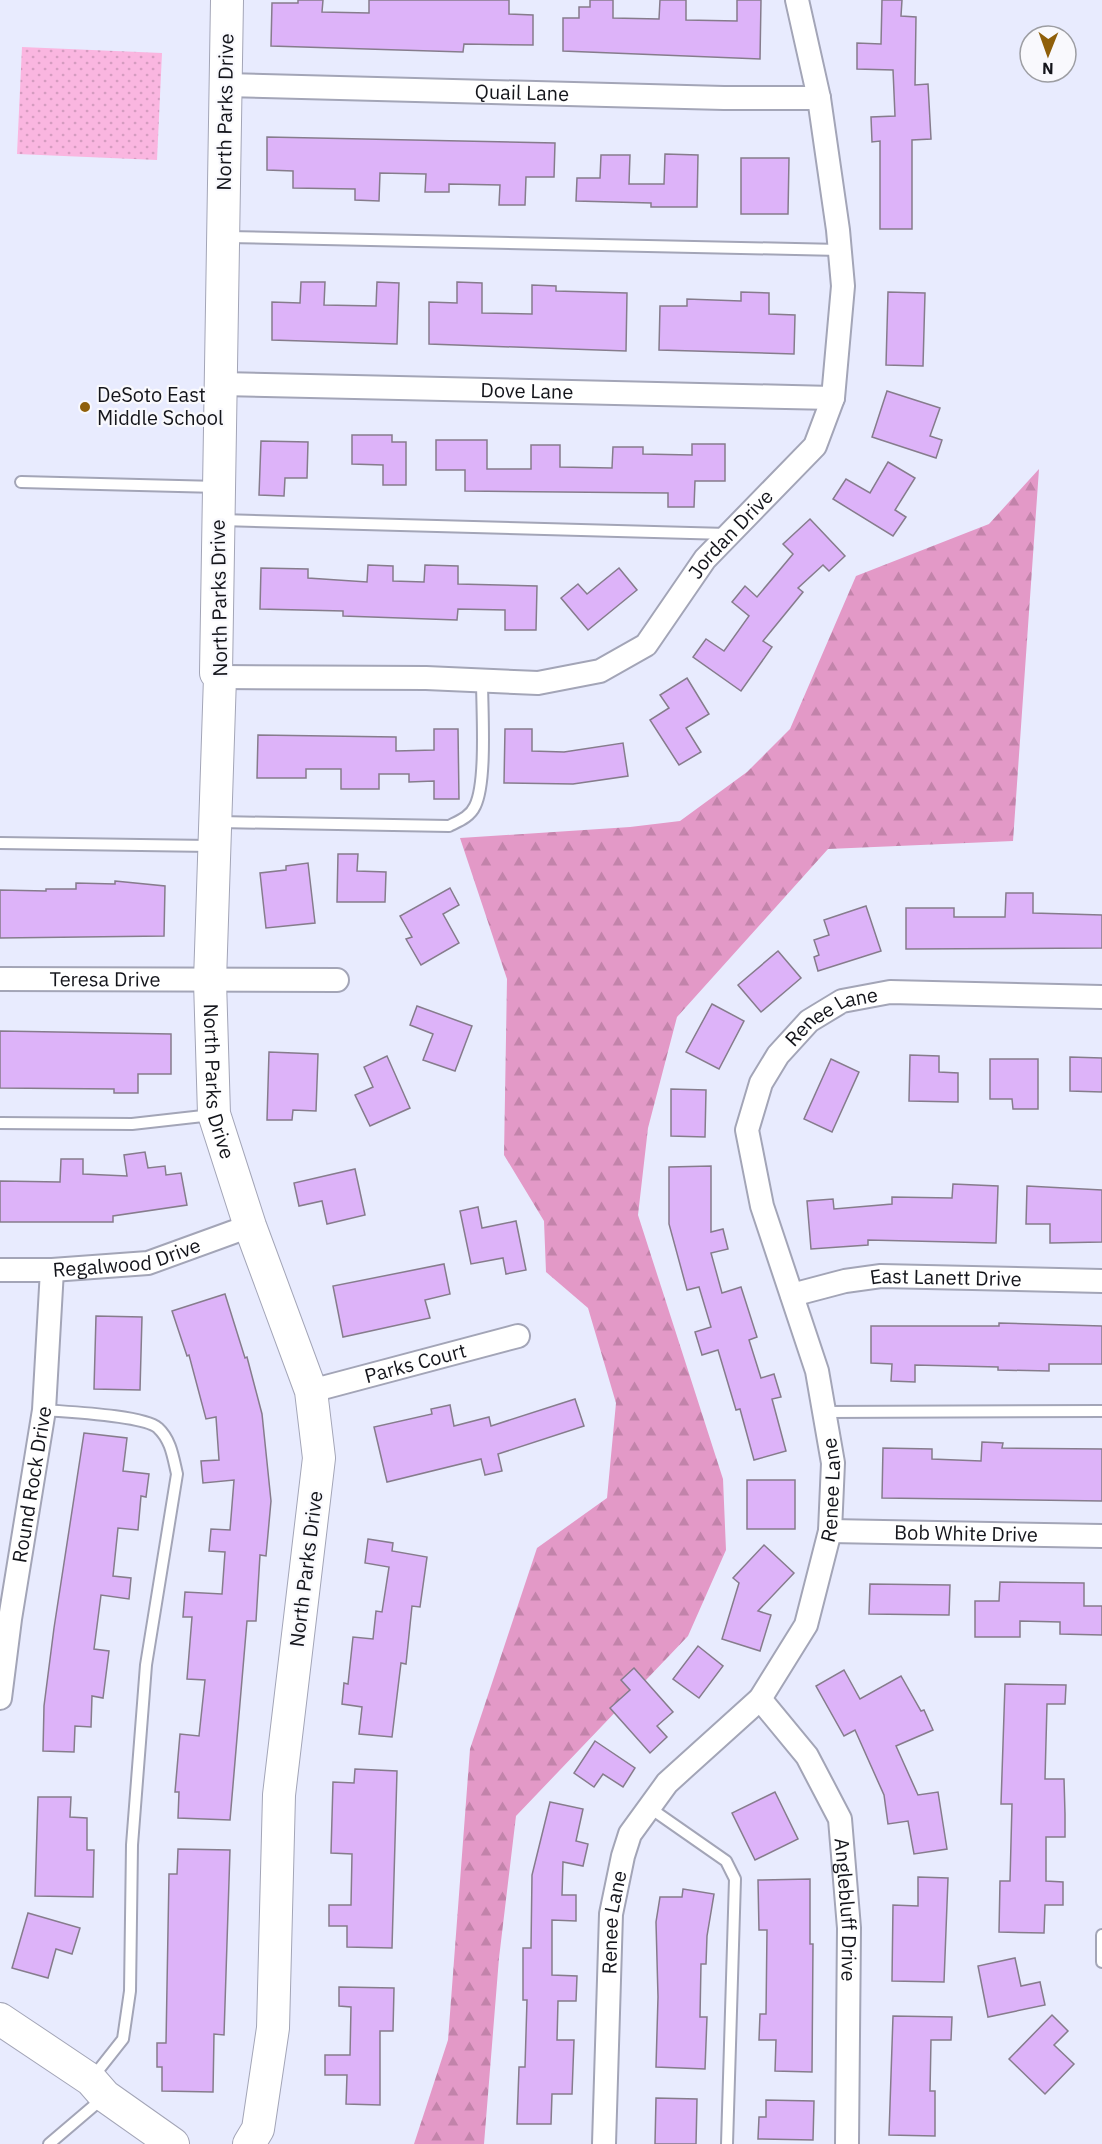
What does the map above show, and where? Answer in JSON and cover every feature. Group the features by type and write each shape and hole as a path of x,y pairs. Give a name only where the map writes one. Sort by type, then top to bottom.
{"street":[{"name":"North Parks Drive","path":"227,0 216,673 220,677 210,981 214,1114 250,1226 311,1391 319,1458 279,1795 273,2028 258,2129 249,2144"},
{"name":"Jordan Drive","path":"220,677 482,680 538,683 600,671 646,645 705,559 815,446 833,398 843,286 840,249 819,98 797,0"},
{"name":"Quail Lane","path":"225,85 724,98 819,98"},
{"name":"Dove Lane","path":"220,384 833,398"},
{"name":"Teresa Drive","path":"0,979 337,981"},
{"name":"Renee Lane","path":"604,2144 611,1914 622,1856 630,1834 667,1783 760,1699 806,1625 830,1531 833,1463 817,1371 762,1206 747,1130 761,1083 778,1055 809,1021 842,1000 890,992 1102,997"},
{"name":"Regalwood Drive","path":"0,1270 52,1270 148,1263 250,1226"},
{"name":"Round Rock Drive","path":"0,1698 10,1619 44,1410 52,1270"},
{"name":"East Lanett Drive","path":"792,1295 845,1281 881,1276 1102,1281"},
{"name":"Parks Court","path":"311,1391 518,1336"},
{"name":"Bob White Drive","path":"830,1531 1102,1536"},
{"name":"Anglebluff Drive","path":"760,1699 807,1756 840,1819 849,1928 847,2144"},
{"path":"0,2019 173,2144"}],"lane":[{"path":"223,237 840,249"},
{"path":"21,482 218,487"},
{"path":"218,520 730,534"},
{"path":"0,843 449,825 468,816 476,806 482,759 482,680"},
{"path":"0,1123 132,1124 214,1114"},
{"path":"44,1410 119,1417 156,1426 170,1444 177,1474 145,1676 132,1845 130,1991 123,2039 98,2088 49,2144"},
{"path":"824,1412 1102,1411"},
{"path":"650,1808 726,1861 735,1879 727,2144"},
{"path":"1102,1935 1102,1962"}],"green space":[{"path":"1039,469 1013,841 828,849 677,1017 648,1128 638,1215 723,1479 726,1550 688,1636 516,1816 499,1958 484,2144 414,2144 448,2040 470,1749 537,1548 607,1498 616,1403 588,1308 546,1272 544,1221 504,1155 507,979 460,838 630,827 680,821 747,772 790,729 856,576 989,524"}],"shaded area":[{"path":"22,47 162,53 157,160 17,154"}],"building":[{"path":"298,0 323,0 322,12 369,13 369,0 509,0 509,14 533,15 533,45 464,44 463,52 271,46 272,3 298,3"},
{"path":"590,0 613,0 613,18 659,19 660,0 686,0 686,20 737,21 737,0 761,0 760,59 563,51 563,18 579,18 579,7 590,7"},
{"path":"882,0 902,0 901,16 916,17 915,85 928,84 931,139 912,140 912,229 880,229 880,141 872,142 871,117 895,116 893,70 857,69 857,43 881,44"},
{"path":"267,137 555,143 554,177 526,177 525,205 499,205 500,185 449,184 449,192 425,192 426,174 380,173 379,201 355,200 355,189 293,188 293,171 267,170"},
{"path":"665,154 698,155 697,207 651,207 651,203 576,201 577,178 600,178 601,155 630,155 629,184 664,184"},
{"path":"741,158 789,158 788,214 741,214"},
{"path":"301,282 325,282 324,305 376,306 377,282 399,283 397,344 272,340 272,302 300,303"},
{"path":"457,282 482,283 482,313 532,314 532,285 556,286 556,291 627,293 626,351 429,344 429,302 457,303"},
{"path":"741,292 769,293 769,314 795,315 794,354 659,350 660,306 687,306 687,299 741,301"},
{"path":"888,292 925,293 923,366 886,365"},
{"path":"887,391 940,408 930,436 942,440 936,458 872,437"},
{"path":"352,435 392,435 392,442 406,442 406,485 383,485 383,465 352,464"},
{"path":"436,440 487,440 487,469 531,469 531,445 560,445 560,467 612,468 613,447 643,447 643,454 692,455 692,444 725,444 725,481 695,481 694,507 668,507 668,493 465,491 465,470 436,470"},
{"path":"261,441 308,442 307,478 285,478 284,496 259,495"},
{"path":"888,462 915,478 895,510 906,517 893,536 833,499 846,479 870,493"},
{"path":"810,519 845,556 829,571 823,565 798,588 803,592 763,641 772,647 741,691 693,657 706,639 724,651 749,616 732,602 745,586 757,597 793,554 783,544"},
{"path":"368,565 393,566 393,581 424,582 425,565 458,566 458,584 537,586 536,630 505,630 505,610 458,609 457,620 343,616 343,611 260,609 261,568 308,569 308,578 367,582"},
{"path":"619,568 637,590 588,630 561,598 578,584 587,594"},
{"path":"687,678 709,714 686,728 701,752 679,765 650,720 669,708 660,695"},
{"path":"434,729 458,729 459,799 434,799 434,781 409,782 409,774 379,774 379,789 341,789 341,769 306,769 306,778 257,778 258,735 396,737 396,751 434,750"},
{"path":"505,729 532,729 532,751 564,752 623,743 628,776 573,784 504,783"},
{"path":"338,854 358,854 357,871 386,872 385,902 337,902"},
{"path":"308,863 315,923 266,928 260,873 286,870 286,866"},
{"path":"115,881 165,886 164,936 0,938 0,890 76,889 76,883 115,884"},
{"path":"450,888 459,905 443,914 459,943 421,965 406,939 412,937 400,916"},
{"path":"1006,893 1033,893 1033,913 1102,915 1102,948 906,949 906,908 954,908 954,917 1005,917"},
{"path":"866,906 881,951 818,971 814,957 819,955 814,940 829,935 824,920"},
{"path":"778,951 801,978 761,1012 738,985"},
{"path":"712,1004 744,1021 719,1069 686,1052"},
{"path":"417,1006 472,1026 455,1071 423,1060 433,1034 410,1025"},
{"path":"0,1031 171,1034 171,1074 138,1074 138,1093 114,1093 114,1089 0,1088"},
{"path":"269,1052 318,1054 316,1111 293,1110 292,1120 267,1120"},
{"path":"910,1055 939,1056 939,1072 958,1073 958,1102 909,1101"},
{"path":"387,1056 410,1108 370,1126 355,1095 373,1087 364,1067"},
{"path":"1070,1057 1102,1058 1102,1092 1070,1091"},
{"path":"831,1059 859,1072 832,1132 804,1119"},
{"path":"990,1059 1038,1059 1038,1109 1013,1109 1012,1099 990,1099"},
{"path":"671,1089 706,1090 705,1137 671,1136"},
{"path":"145,1152 148,1168 165,1166 166,1175 181,1173 187,1205 113,1216 113,1222 0,1222 0,1181 60,1182 61,1159 83,1159 83,1174 127,1176 124,1155"},
{"path":"711,1166 711,1232 723,1229 728,1249 711,1253 722,1293 741,1287 757,1337 749,1340 761,1378 774,1374 781,1397 772,1399 786,1451 754,1460 740,1409 736,1410 718,1350 702,1355 695,1332 711,1327 699,1287 687,1290 669,1224 669,1167"},
{"path":"355,1169 365,1215 327,1224 322,1201 299,1206 294,1183"},
{"path":"953,1184 998,1186 996,1243 868,1240 868,1245 811,1249 807,1201 833,1199 834,1209 892,1204 892,1197 952,1198"},
{"path":"1027,1186 1102,1190 1102,1242 1050,1243 1050,1224 1026,1224"},
{"path":"478,1207 482,1228 516,1221 526,1270 506,1274 503,1258 471,1264 460,1211"},
{"path":"444,1264 450,1294 425,1300 430,1318 343,1337 333,1286"},
{"path":"225,1294 245,1358 247,1357 262,1414 271,1501 266,1556 260,1555 256,1621 247,1621 230,1820 178,1818 179,1792 175,1792 180,1734 199,1736 205,1680 187,1679 192,1617 183,1617 185,1592 222,1594 225,1552 209,1551 211,1529 230,1530 234,1480 203,1483 201,1461 219,1460 216,1417 206,1419 189,1355 187,1356 172,1311"},
{"path":"96,1316 142,1317 140,1390 94,1389"},
{"path":"999,1323 1102,1326 1102,1364 1049,1364 1049,1371 915,1365 915,1382 891,1381 892,1364 871,1363 871,1326 999,1326"},
{"path":"575,1399 584,1426 498,1454 502,1471 485,1475 481,1459 387,1482 374,1427 432,1414 431,1409 450,1405 454,1426 489,1417 491,1426"},
{"path":"84,1433 127,1438 123,1471 149,1474 146,1497 141,1496 138,1530 118,1528 113,1576 131,1578 129,1599 101,1595 94,1649 109,1651 103,1698 92,1696 91,1727 75,1726 74,1752 43,1751 44,1706 54,1628"},
{"path":"982,1442 1003,1443 1002,1448 1102,1449 1102,1501 882,1498 883,1448 932,1449 932,1459 981,1461"},
{"path":"747,1480 795,1480 795,1529 747,1529"},
{"path":"368,1539 393,1543 392,1551 427,1557 420,1607 412,1606 406,1664 401,1663 392,1737 359,1734 362,1707 342,1704 344,1683 348,1684 353,1637 373,1639 376,1611 382,1612 389,1567 365,1563"},
{"path":"764,1545 794,1573 758,1611 771,1615 760,1651 722,1639 739,1583 733,1578"},
{"path":"1000,1582 1084,1583 1084,1606 1102,1606 1102,1635 1060,1634 1060,1622 1020,1621 1020,1637 975,1637 975,1601 999,1601"},
{"path":"870,1584 950,1585 949,1615 869,1614"},
{"path":"698,1646 723,1666 699,1698 673,1679"},
{"path":"634,1668 673,1712 657,1726 667,1737 650,1753 610,1708 630,1690 621,1680"},
{"path":"844,1670 860,1699 901,1676 921,1711 924,1710 933,1730 896,1746 918,1795 938,1792 947,1849 914,1854 908,1821 888,1824 884,1795 855,1730 844,1736 816,1686"},
{"path":"1005,1684 1066,1685 1065,1704 1047,1704 1045,1779 1064,1779 1065,1837 1046,1837 1046,1881 1063,1882 1063,1905 1045,1905 1044,1933 999,1932 1000,1881 1010,1881 1012,1804 1001,1804"},
{"path":"595,1741 635,1768 623,1787 603,1774 594,1787 574,1773"},
{"path":"355,1769 397,1771 392,1948 347,1947 347,1926 329,1926 329,1905 351,1905 352,1854 331,1853 333,1782 354,1783"},
{"path":"775,1792 798,1839 755,1860 732,1813"},
{"path":"38,1797 71,1797 70,1817 87,1818 87,1850 94,1850 93,1897 35,1896"},
{"path":"550,1802 583,1809 576,1841 588,1844 583,1866 563,1862 562,1895 576,1895 576,1921 552,1920 552,1975 577,1976 576,2001 558,2001 557,2040 574,2040 572,2094 552,2094 551,2124 517,2124 519,2067 525,2067 527,2000 523,2000 523,1948 531,1948 532,1875"},
{"path":"178,1849 230,1850 224,2035 214,2034 213,2092 162,2091 162,2067 157,2067 157,2043 166,2043 169,1874 177,1874"},
{"path":"918,1877 948,1878 944,1982 892,1981 893,1905 918,1906"},
{"path":"810,1879 810,1944 813,1944 812,2072 775,2071 776,2040 759,2040 760,2014 766,2014 767,1930 759,1930 758,1880"},
{"path":"683,1889 714,1894 707,1936 706,1964 701,1964 700,2017 707,2017 705,2069 656,2067 658,1997 656,1922 660,1897 682,1897"},
{"path":"28,1913 80,1928 72,1954 56,1949 48,1978 12,1968"},
{"path":"1015,1958 1021,1986 1040,1982 1045,2005 988,2017 978,1966"},
{"path":"339,1987 394,1988 393,2031 380,2031 380,2105 346,2104 347,2075 325,2075 325,2055 350,2055 351,2007 339,2006"},
{"path":"1052,2015 1068,2031 1054,2045 1074,2064 1045,2094 1009,2059"},
{"path":"893,2016 952,2017 951,2040 931,2040 930,2091 935,2091 935,2136 889,2135"},
{"path":"656,2098 697,2099 696,2144 655,2144"},
{"path":"766,2100 814,2101 813,2140 758,2139 759,2117 766,2117"}],"place":[{"name":"DeSoto East Middle School","path":"85,407"}]}
